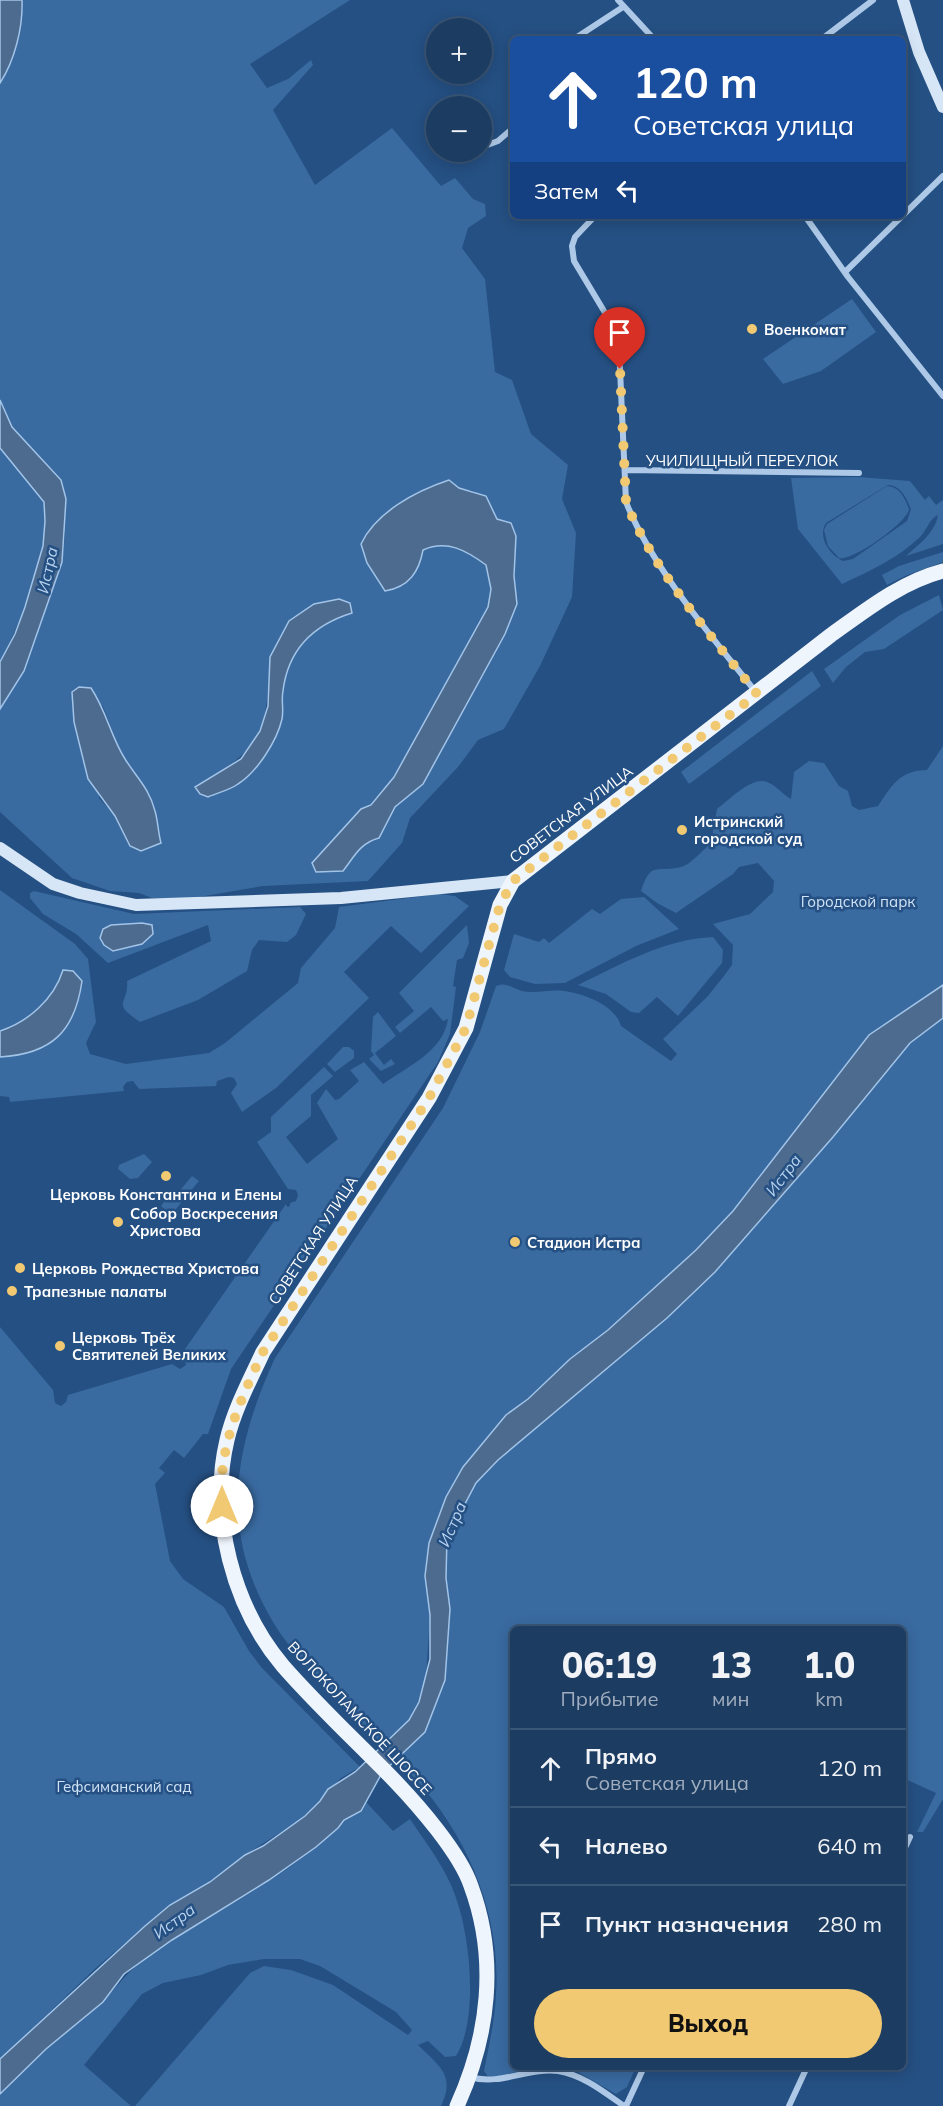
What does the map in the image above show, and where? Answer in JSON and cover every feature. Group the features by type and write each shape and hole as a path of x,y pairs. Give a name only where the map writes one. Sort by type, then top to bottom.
{"main road":[{"path":"903,0 919,52 943,108"},
{"name":"СОВЕТСКАЯ УЛИЦА","path":"263,1352 429,1098 466,1028 500,905 513,881 831,635 885,596 943,571"},
{"path":"0,848 53,884 80,893 136,905 341,898 513,881"},
{"name":"ВОЛОКОЛАМСКОЕ ШОССЕ","path":"263,1352 244,1393 227,1440 221,1488 225,1541 238,1589 263,1638 283,1665 416,1802 471,1884 486,1952 488,1990 483,2029 470,2078 457,2106"}],"street":[{"path":"618,0 651,36"},
{"path":"826,36 873,0"},
{"path":"579,36 623,7"},
{"path":"492,143 510,131"},
{"path":"906,212 943,176"},
{"path":"592,219 575,237 572,246 574,261 614,326 619,347 626,502 642,535 694,612 757,694"},
{"path":"807,219 845,272 943,396"},
{"path":"845,272 899,219"},
{"name":"УЧИЛИЩНЫЙ ПЕРЕУЛОК","path":"625,470 859,473"},
{"path":"906,1846 910,1837"},
{"path":"470,2078 486,2082 556,2071 574,2075 601,2089 625,2106 643,2070"},
{"path":"789,2106 806,2070"}],"green space":[{"path":"22,0 350,0 250,64 267,88 288,79 311,60 313,65 273,110 315,185 392,128 441,186 455,178 473,199 485,204 486,216 468,228 462,248 485,279 495,372 512,380 531,434 568,465 562,499 576,533 572,597 540,666 504,729 478,740 458,767 410,818 402,843 368,881 263,886 193,898 152,898 139,893 110,891 72,878 0,812 0,709 24,671 62,562 65,535 50,468 12,427 0,400 0,83 6,74 22,13","holes":["449,481 458,488 474,491 497,519 516,536 514,576 516,604 505,634 423,784 395,807 379,838 369,841 351,857 348,865 312,863 361,809 371,805 394,777 488,607 491,589 486,565 464,551 448,546 423,550 419,564 411,577 399,586 385,591 367,563 361,544","350,603 352,613 318,629 296,652 285,682 282,719 208,797 195,786 235,761 248,749 257,736 267,703 270,657","102,705 124,758 150,795 156,825 130,846 115,816 99,798"]},
{"path":"852,299 876,332 821,371 783,384 763,359"},
{"path":"0,448 41,497 46,519 45,538 33,584 0,662"},
{"path":"859,477 910,481 925,500 929,496 936,505 943,500 943,544 906,556 930,533 938,515 932,519 920,537 893,558 842,584 798,529 791,478","holes":["888,485 902,493 911,509 907,521 853,559 843,561 838,558 824,540 826,523"]},
{"path":"887,486 895,488 904,497 909,509 906,515 890,531 867,548 846,558 839,558 828,546 824,530 827,524"},
{"path":"943,552 943,562 887,585 882,575 899,566"},
{"path":"939,595 943,610 884,649 865,652 846,667 833,683 824,669 900,615"},
{"path":"812,671 821,686 689,784 681,772"},
{"name":"Городской парк","path":"943,746 943,985 869,1035 733,1211 696,1250 608,1330 570,1359 528,1399 506,1415 463,1467 446,1497 425,1576 430,1615 426,1678 419,1702 409,1720 383,1745 312,1673 287,1643 258,1593 246,1559 239,1526 238,1493 241,1460 260,1393 275,1358 443,1108 480,1032 496,986 506,985 527,992 564,991 590,998 606,1006 613,1012 621,1026 671,1061 677,1054 663,1039 707,997 732,965 733,945 713,924 750,914 773,892 774,881 758,863 739,867 733,874 676,913 641,891 648,875 656,870 685,866 696,857 711,843 717,809 755,782 770,783 791,799 794,772 809,761 824,763 839,786 848,791 852,806 859,810 878,806 892,786 903,776 927,770"},
{"path":"0,890 75,944 88,959 96,1022 86,1043 90,1054 126,1064 209,1053 225,1043 298,983 301,968 335,928 339,907 439,894 455,896 469,906 421,953 391,926 344,972 369,998 276,1088 242,1112 231,1093 237,1084 234,1078 229,1077 217,1081 216,1086 139,1089 133,1081 127,1082 123,1087 124,1091 10,1102 9,1097 0,1096"},
{"path":"34,891 134,914 300,907 306,914 296,935 287,942 259,940 252,950 247,971 198,1000 140,1022 123,1007 127,981 211,941 208,925 108,963 76,934 43,914 30,898 30,893"},
{"path":"644,897 679,929 636,946 565,983 535,984 510,977 504,970 514,934 539,942 544,938 549,943 592,909 600,914 621,899"},
{"name":"Гефсиманский сад","path":"467,925 469,943 463,958 457,960 450,1034 438,1062 231,1369 208,1434 203,1434 184,1458 174,1450 159,1468 165,1473 155,1484 170,1561 183,1579 224,1607 249,1651 262,1668 360,1767 341,1778 300,1820 245,1855 210,1882 170,1905 97,1967 0,2059 0,1327 53,1390 55,1403 61,1406 66,1402 68,1395 172,1364 180,1369 186,1365 183,1352 286,1204 287,1207 296,1201 298,1195 296,1190 288,1189 257,1142 271,1132 271,1117 324,1067 333,1076 311,1095 311,1116 286,1137 307,1164 338,1139 317,1103 326,1089 335,1100 339,1099 359,1081 350,1070 364,1062 383,1084 432,1049 445,1031 448,1019 443,1021 431,1007 400,1033 395,1027 414,1011 399,993"},
{"path":"713,937 723,950 722,963 678,1016 657,997 639,1013 631,1012 606,994 578,985 644,954 678,942"},
{"path":"378,1012 396,1036 375,1053 384,1065 391,1059 395,1064 381,1071 369,1059 374,1055 371,1051 373,1017"},
{"path":"943,1018 943,1799 923,1832 917,1832 936,1793 906,1779 906,1626 510,1626 510,2070 534,2070 504,2080 491,2081 484,2071 492,2033 496,1994 496,1961 492,1929 484,1897 458,1837 420,1783 397,1760 425,1732 447,1637 450,1609 446,1578 447,1538 476,1483 498,1460 667,1318 715,1272 833,1137 910,1043"},
{"path":"343,1047 349,1047 354,1051 354,1058 335,1072 327,1064"},
{"path":"144,1154 152,1162 138,1178 130,1179 118,1169 119,1165"},
{"path":"192,1176 199,1181 171,1215 161,1206 173,1191 177,1194"},
{"path":"366,1802 393,1831 410,1819 447,1876 458,1903 470,1972 468,2019 463,2039 456,2056 445,2057 428,2041 418,2045 438,2065 446,2079 447,2086 441,2106 135,2106 250,1973 264,1966 291,1970 333,1985 408,2035 412,2030 396,2012 320,1966 300,1959 264,1959 228,1965 201,1975 163,1983 142,1994 84,2065 131,2106 0,2106 0,2094 46,2049 108,1996 128,1973 147,1957 274,1878 321,1842 345,1818"},
{"path":"574,2070 635,2070 627,2087 616,2094"}],"water":[{"path":"0,0 22,0 17,43 0,83"},
{"name":"Истра","path":"0,400 12,427 61,480 66,499 62,562 24,671 0,709 0,662 15,634 25,607 43,546 45,521 44,502 0,448"},
{"path":"449,480 459,488 486,496 497,519 511,523 516,536 514,576 517,604 505,634 423,784 395,807 379,838 362,847 343,871 316,872 312,863 361,809 371,805 394,777 488,607 491,589 486,565 464,551 448,546 423,550 419,565 412,577 400,586 385,591 367,563 361,544 376,522 398,504 423,490"},
{"path":"339,599 350,603 352,613 325,624 314,632 297,651 290,663 282,694 283,716 276,737 265,755 252,772 235,786 208,797 200,794 195,787 241,759 260,731 268,706 270,657 289,621 314,604"},
{"path":"79,687 91,688 101,705 120,751 149,796 156,815 161,843 141,851 130,846 115,816 88,779 74,722 72,692"},
{"path":"142,923 152,925 153,934 142,944 113,951 104,945 100,938 103,929 111,925"},
{"path":"63,970 73,971 82,981 74,1014 67,1026 47,1045 34,1051 0,1057 0,1031 20,1022 39,1008 59,981"},
{"name":"Истра","path":"943,985 943,1018 910,1043 833,1137 715,1272 667,1318 498,1460 476,1483 447,1538 446,1578 450,1609 445,1680 425,1732 382,1773 361,1811 344,1820 316,1847 269,1880 172,1940 124,1974 103,2002 46,2049 0,2094 0,2059 145,1926 170,1905 210,1882 245,1855 263,1846 305,1816 328,1789 355,1772 409,1720 419,1702 430,1659 430,1615 425,1576 429,1543 446,1497 463,1467 506,1415 528,1399 570,1359 608,1330 696,1250 733,1211 869,1035"}],"place":[{"name":"Военкомат","path":"752,329"},
{"name":"Истринский городской суд","path":"682,830"},
{"name":"Церковь Константина и Елены","path":"166,1176"},
{"name":"Собор Воскресения Христова","path":"118,1222"},
{"name":"Стадион Истра","path":"515,1242"},
{"name":"Церковь Рождества Христова","path":"20,1268"},
{"name":"Трапезные палаты","path":"12,1291"},
{"name":"Церковь Трёх Святителей Великих","path":"60,1346"}],"route":[{"path":"222,1506 221,1488 227,1440 244,1393 263,1352 305,1284 429,1098 466,1028 477,997 500,905 513,881 757,694 694,612 633,519 626,502 620,369"}]}
